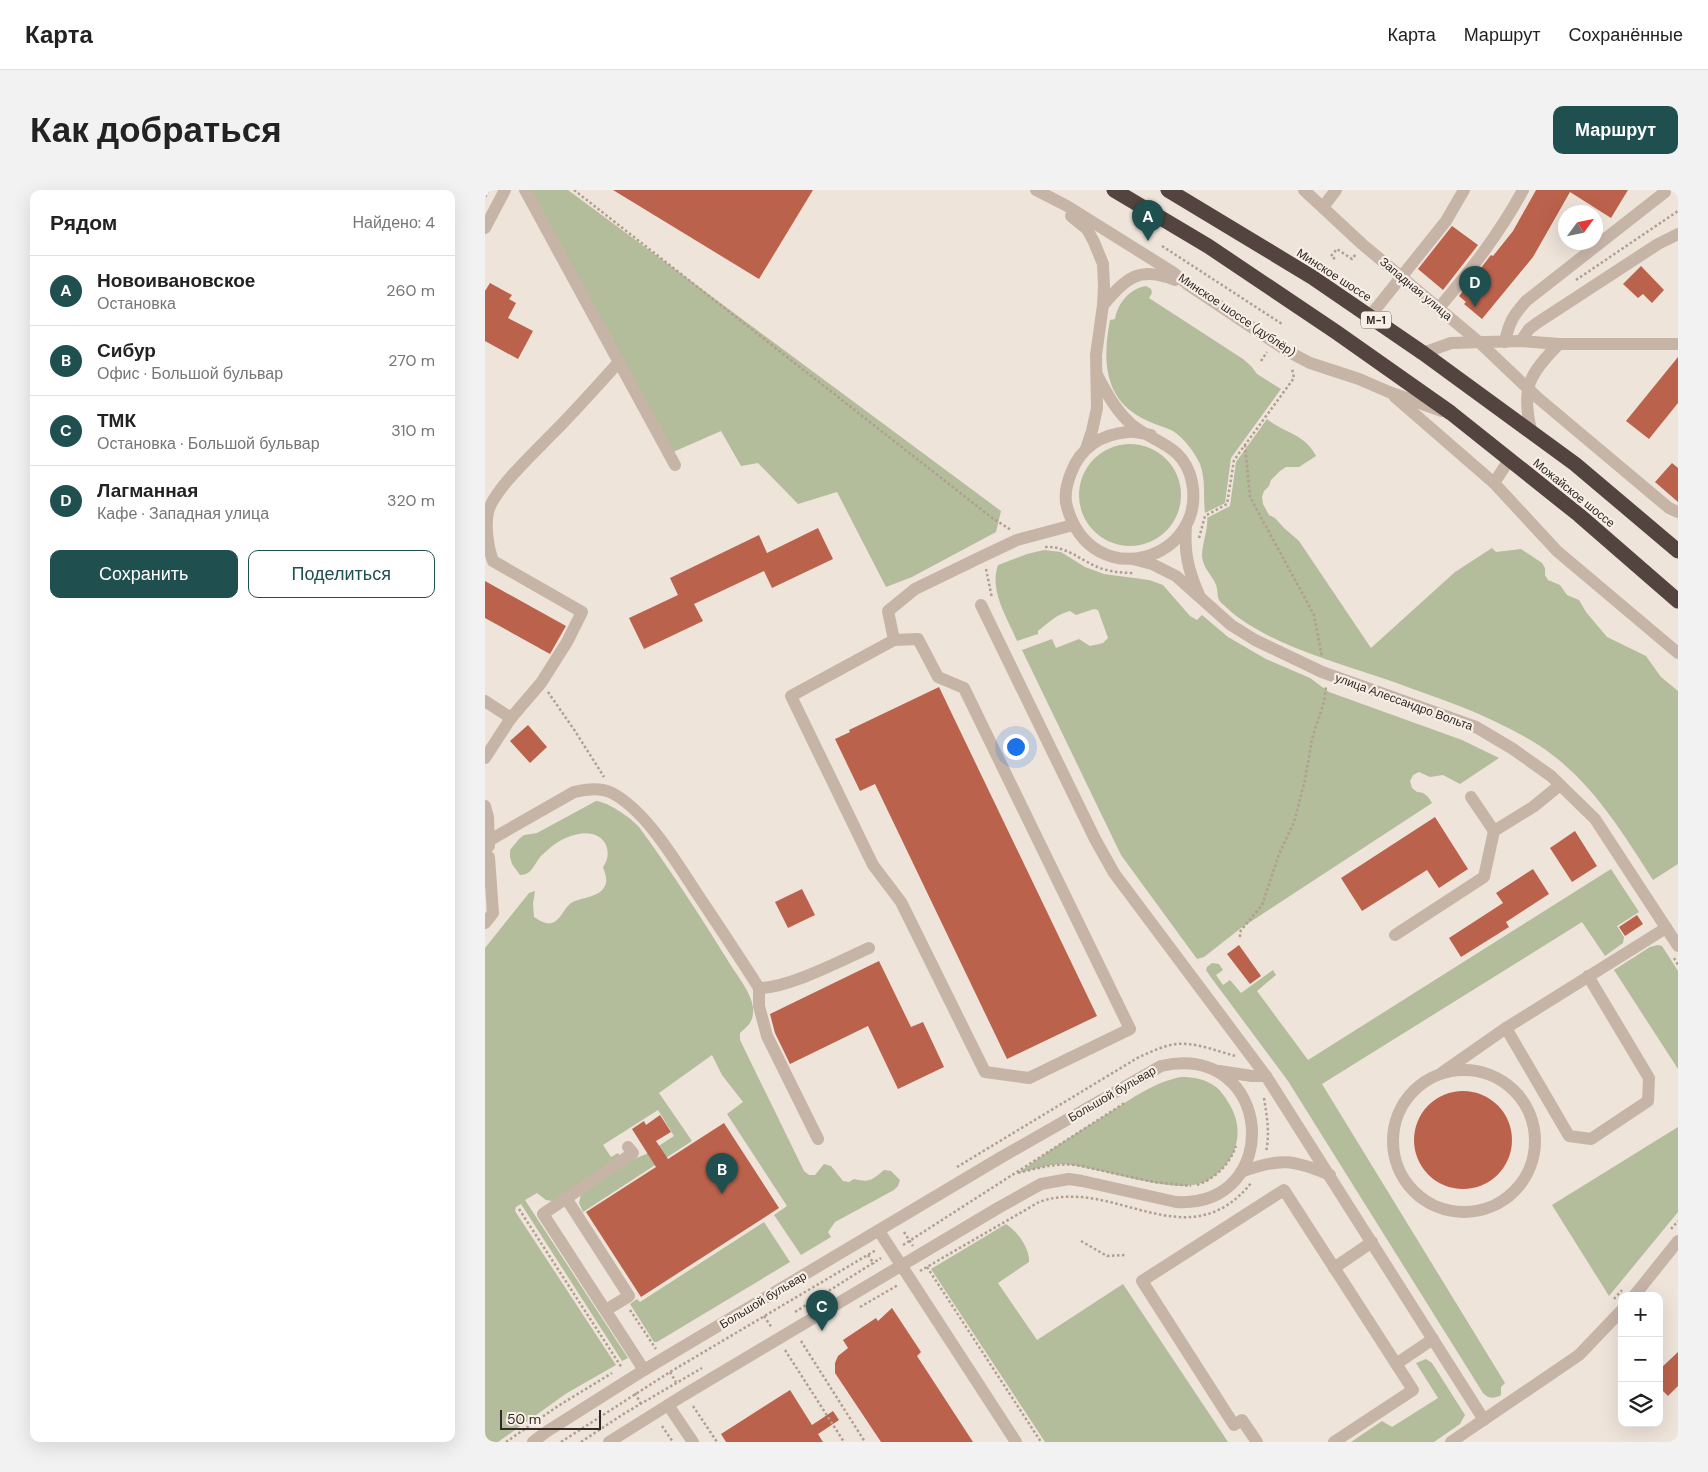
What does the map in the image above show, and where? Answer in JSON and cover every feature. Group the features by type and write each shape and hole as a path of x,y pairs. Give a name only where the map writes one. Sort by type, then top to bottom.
{"highway":[{"name":"М-1","path":"1114,190 1207,246 1329,326 1451,413"},
{"name":"Минское шоссе","path":"1168,190 1313,277 1531,430 1575,464"},
{"name":"Можайское шоссе","path":"1451,413 1579,515 1677,600"},
{"name":"Можайское шоссе","path":"1575,464 1678,551"}],"street":[{"path":"485,228 505,190"},
{"path":"525,190 675,465"},
{"name":"Минское шоссе (дублёр)","path":"1036,190 1067,206 1174,273 1187,284 1289,352 1310,363 1451,413"},
{"name":"Западная улица","path":"1304,190 1362,244 1479,342 1545,405 1669,508 1678,512"},
{"path":"1323,207 1336,190"},
{"path":"1370,316 1446,221 1464,190"},
{"path":"1439,308 1473,267 1511,213 1523,190"},
{"path":"1505,342 1509,324 1514,314 1526,301 1665,192"},
{"path":"1050,198 1087,229 1095,242 1103,264 1103,305 1095,355 1097,408 1086,449"},
{"path":"1521,341 1529,329 1537,323 1657,244 1678,234"},
{"path":"1103,305 1128,279 1143,274 1160,274 1187,284"},
{"path":"1423,353 1451,344 1479,342 1678,344"},
{"path":"1531,430 1527,412 1528,387 1544,359 1559,344"},
{"path":"485,758 511,718 541,683 567,642 582,612 500,567 493,561 489,550 488,511 495,498 513,475 619,362"},
{"path":"1097,374 1110,400 1120,413 1133,425 1169,446 1184,462 1192,482 1193,503 1187,524 1185,542 1188,568 1201,599"},
{"path":"1389,392 1495,483 1557,551 1678,653"},
{"path":"1151,435 1130,432 1103,437 1086,449 1075,462 1067,482 1067,504 1073,524 1083,539 1098,550 1115,557 1133,559 1149,556 1164,549 1177,538 1187,524"},
{"path":"1495,483 1509,460"},
{"path":"894,640 888,611 915,589 1017,540 1073,524"},
{"name":"улица Алессандро Вольта","path":"1133,559 1152,564 1176,576 1231,625 1255,640 1322,672 1476,728 1513,749 1551,776 1595,820 1678,946"},
{"path":"981,605 1095,839 1114,873 1266,1076 1484,1420"},
{"path":"918,639 938,677 965,688 1130,1029 1029,1078 985,1072 901,902 873,865 791,696 894,640 918,639"},
{"path":"485,701 511,718"},
{"path":"1395,935 1484,877 1494,831 1533,807 1560,785"},
{"path":"490,840 574,792 586,789 611,792 632,808 646,821 683,872 759,988 759,1006 767,1036 818,1139"},
{"path":"1471,797 1494,831"},
{"path":"485,806 490,840 487,856 493,913 485,923"},
{"path":"1440,1074 1464,1070 1487,1074 1507,1084 1523,1102 1533,1123 1535,1146 1530,1169 1518,1188 1500,1203 1478,1211 1455,1212 1432,1205 1413,1191 1399,1171 1393,1148 1394,1125 1404,1103 1419,1085 1440,1074 1506,1028 1666,928"},
{"path":"759,988 770,988 789,982 869,948"},
{"path":"1506,1028 1569,1136 1591,1139 1648,1101 1649,1078 1588,976"},
{"name":"Большой бульвар","path":"533,1442 644,1370 1000,1158 1161,1066 1183,1062 1211,1069 1222,1075 1238,1090 1250,1115 1253,1143 1241,1172 1222,1190 1199,1201 1186,1203 1069,1179 1041,1184 668,1405 609,1442"},
{"path":"1211,1069 1252,1076 1266,1076"},
{"path":"628,1147 633,1153 543,1214 644,1370"},
{"path":"1241,1172 1281,1161 1303,1164 1330,1175"},
{"path":"1257,1442 1242,1420 1234,1425 1143,1281 1283,1190 1413,1390 1334,1442"},
{"path":"566,1198 629,1296 606,1310"},
{"path":"879,1231 1016,1442"},
{"path":"1637,1292 1673,1238"},
{"path":"1334,1268 1372,1242"},
{"path":"1451,1442 1579,1355 1618,1314"},
{"path":"1396,1364 1433,1339"},
{"path":"668,1405 693,1442"}],"path":[{"path":"485,197 489,190"},
{"path":"573,190 991,517 1012,531"},
{"path":"1571,283 1678,211"},
{"path":"1335,259 1331,256 1337,248 1352,259 1362,244"},
{"path":"1161,246 1282,324"},
{"path":"1261,361 1268,350"},
{"path":"1197,543 1205,516 1227,504 1234,460 1293,378 1291,366"},
{"path":"1240,937 1240,932 1262,905 1279,854 1294,822 1305,780 1312,738 1324,702 1326,686 1322,672 1323,661 1314,615 1250,497 1245,445"},
{"path":"541,683 589,753 611,792"},
{"path":"904,1245 1019,1173 1046,1153 1132,1098"},
{"path":"1019,1173 1051,1164 1063,1164 1155,1182 1191,1186 1205,1182 1220,1171 1228,1163 1237,1142"},
{"path":"506,1442 558,1406 621,1368 519,1209"},
{"path":"1673,1238 1678,1221"},
{"path":"904,1232 914,1248"},
{"path":"1081,1241 1107,1256 1125,1255"},
{"path":"561,1442 670,1372 877,1249"},
{"path":"868,1255 878,1270"},
{"path":"795,1312 883,1258"},
{"path":"927,1267 1041,1442"},
{"path":"1609,1304 1627,1284"},
{"path":"629,1308 655,1348"},
{"path":"771,1327 779,1322"},
{"path":"801,1341 865,1442"},
{"path":"785,1350 844,1442"},
{"path":"581,1442 676,1382 707,1365"},
{"path":"666,1366 680,1388"},
{"path":"631,1388 645,1410"},
{"path":"693,1406 717,1442"},
{"path":"662,1426 673,1442"}],"green space":[{"path":"531,190 568,190 1001,511 996,532 912,577 886,587 837,492 798,504 758,463 741,466 721,431 673,452"},
{"path":"1146,286 1151,289 1152,293 1149,298 1243,359 1257,374 1281,389 1231,458 1225,503 1205,513 1202,470 1192,451 1173,431 1133,413 1122,403 1109,379 1106,351 1110,320 1115,319 1116,313 1125,298 1134,290"},
{"path":"1267,419 1300,438 1311,448 1316,456 1299,467 1286,467 1280,471 1264,491 1262,497 1263,504 1269,515 1275,518 1299,541 1371,648 1455,572 1492,548 1496,552 1521,549 1542,563 1548,580 1560,585 1567,595 1579,600 1586,612 1607,637 1646,656 1661,677 1678,691 1678,864 1653,880 1616,824 1589,790 1558,759 1521,735 1462,707 1314,655 1275,639 1257,630 1220,602 1216,585 1202,559 1207,518 1230,506 1236,462"},
{"path":"1130,444 1140,445 1159,452 1173,466 1180,485 1180,505 1173,524 1159,538 1140,545 1130,546 1120,545 1101,538 1087,524 1080,505 1079,495 1080,485 1087,466 1101,452 1120,445"},
{"path":"1044,550 1061,552 1085,567 1104,574 1149,580 1163,585 1190,616 1197,620 1202,615 1228,637 1266,659 1310,678 1329,692 1462,740 1499,758 1460,784 1443,775 1430,777 1419,772 1413,775 1410,781 1412,788 1426,795 1432,803 1241,928 1204,957 1197,959 1121,855 1022,650 1052,639 1056,648 1079,639 1090,646 1103,643 1108,638 1098,610 1094,609 1076,615 1070,611 1065,612 1049,622 1038,631 1038,634 1017,641 1000,604 996,584 998,565"},
{"path":"596,801 607,804 619,811 639,827 686,894 747,990 752,1002 753,1016 752,1020 740,1033 740,1040 804,1171 809,1175 815,1175 824,1164 831,1166 843,1181 849,1182 854,1179 871,1180 884,1170 891,1171 900,1180 894,1190 835,1222 828,1232 831,1237 801,1255 774,1215 787,1206 727,1114 743,1102 722,1075 712,1055 659,1093 692,1141 583,1212 579,1203 581,1194 632,1160 646,1154 674,1136 658,1110 603,1145 611,1157 618,1153 620,1156 552,1201 546,1200 537,1193 525,1200 628,1358 622,1361 521,1204 516,1207 515,1211 616,1365 567,1393 498,1442 485,1442 485,948 529,893 535,891 534,917 543,922 550,923 558,919 571,903 599,893 602,890 606,881 603,867 608,854 606,845 595,835 588,833 580,834 564,839 542,855 528,873 520,875 512,864 510,857 510,850 524,835 537,833"},
{"path":"1611,869 1639,912 1617,926 1624,937 1623,943 1605,956 1582,922 1322,1084 1505,1383 1501,1387 1501,1395 1494,1398 1489,1397 1483,1393 1288,1081 1206,970 1212,963 1219,964 1223,970 1216,975 1223,985 1230,980 1241,993 1273,970 1276,975 1257,991 1308,1060"},
{"path":"1662,946 1678,971 1678,1069 1614,970 1650,947"},
{"path":"1181,1077 1199,1079 1216,1087 1233,1110 1237,1127 1236,1144 1229,1161 1215,1176 1202,1183 1185,1186 1151,1182 1063,1164 1018,1173 1134,1097 1161,1083"},
{"path":"1678,1127 1678,1212 1609,1296 1552,1205"},
{"path":"764,1222 790,1262 657,1342 654,1342 630,1304 637,1299 640,1302"},
{"path":"1006,1224 1022,1240 1029,1257 1029,1262 998,1283 1037,1340 1123,1284 1228,1442 1045,1442 931,1269"},
{"path":"1426,1359 1432,1363 1465,1415 1460,1424 1434,1442 1351,1442 1382,1421 1392,1427 1438,1398 1416,1363"}],"building":[{"path":"613,190 813,190 759,279"},
{"path":"1536,190 1628,190 1611,218 1603,213 1603,205 1590,205 1570,192 1563,205 1558,205 1558,213 1533,257 1482,319 1464,304 1466,302 1459,296 1491,255 1493,256 1513,231"},
{"path":"1452,226 1478,245 1443,290 1418,269"},
{"path":"1641,266 1664,290 1652,303 1643,294 1638,298 1623,284"},
{"path":"490,283 512,295 509,299 516,303 508,318 533,331 518,359 485,341 485,291"},
{"path":"1678,357 1678,403 1649,439 1626,421"},
{"path":"1672,463 1678,468 1678,502 1655,482"},
{"path":"818,528 833,559 772,588 764,571 694,604 703,621 644,649 629,618 678,595 670,578 759,535 767,553"},
{"path":"485,581 566,626 550,654 485,618"},
{"path":"939,687 1097,1016 1007,1059 875,784 860,791 835,739 850,732 849,730"},
{"path":"528,725 547,747 530,763 510,741"},
{"path":"1435,817 1468,869 1439,888 1427,870 1362,911 1341,878"},
{"path":"1575,831 1597,866 1572,882 1550,848"},
{"path":"1533,869 1549,894 1506,922 1509,927 1461,957 1449,938 1503,903 1496,893"},
{"path":"802,889 815,915 788,928 775,902"},
{"path":"1637,915 1643,924 1625,936 1619,927"},
{"path":"1239,945 1261,976 1250,984 1227,954"},
{"path":"879,961 911,1027 923,1022 944,1067 898,1089 868,1026 790,1064 775,1033 770,1014"},
{"path":"1463,1091 1482,1094 1498,1105 1509,1121 1512,1140 1509,1159 1498,1175 1482,1186 1463,1189 1444,1186 1428,1175 1417,1159 1414,1140 1417,1121 1428,1105 1444,1094"},
{"path":"660,1115 671,1132 656,1141 668,1159 724,1123 779,1208 641,1297 586,1212 656,1167 632,1129 644,1121 646,1125"},
{"path":"892,1308 921,1352 917,1356 973,1442 881,1442 835,1373 835,1363 838,1356 848,1348 843,1340 876,1318 878,1321"},
{"path":"1678,1352 1678,1386 1668,1396 1663,1391 1663,1366"},
{"path":"790,1390 812,1425 833,1411 839,1420 818,1434 823,1442 726,1442 721,1434"}],"place":[{"name":"Новоивановское","path":"1148,241"},
{"name":"Лагманная","path":"1475,307"},
{"name":"Сибур","path":"722,1194"},
{"name":"ТМК","path":"822,1331"}]}
